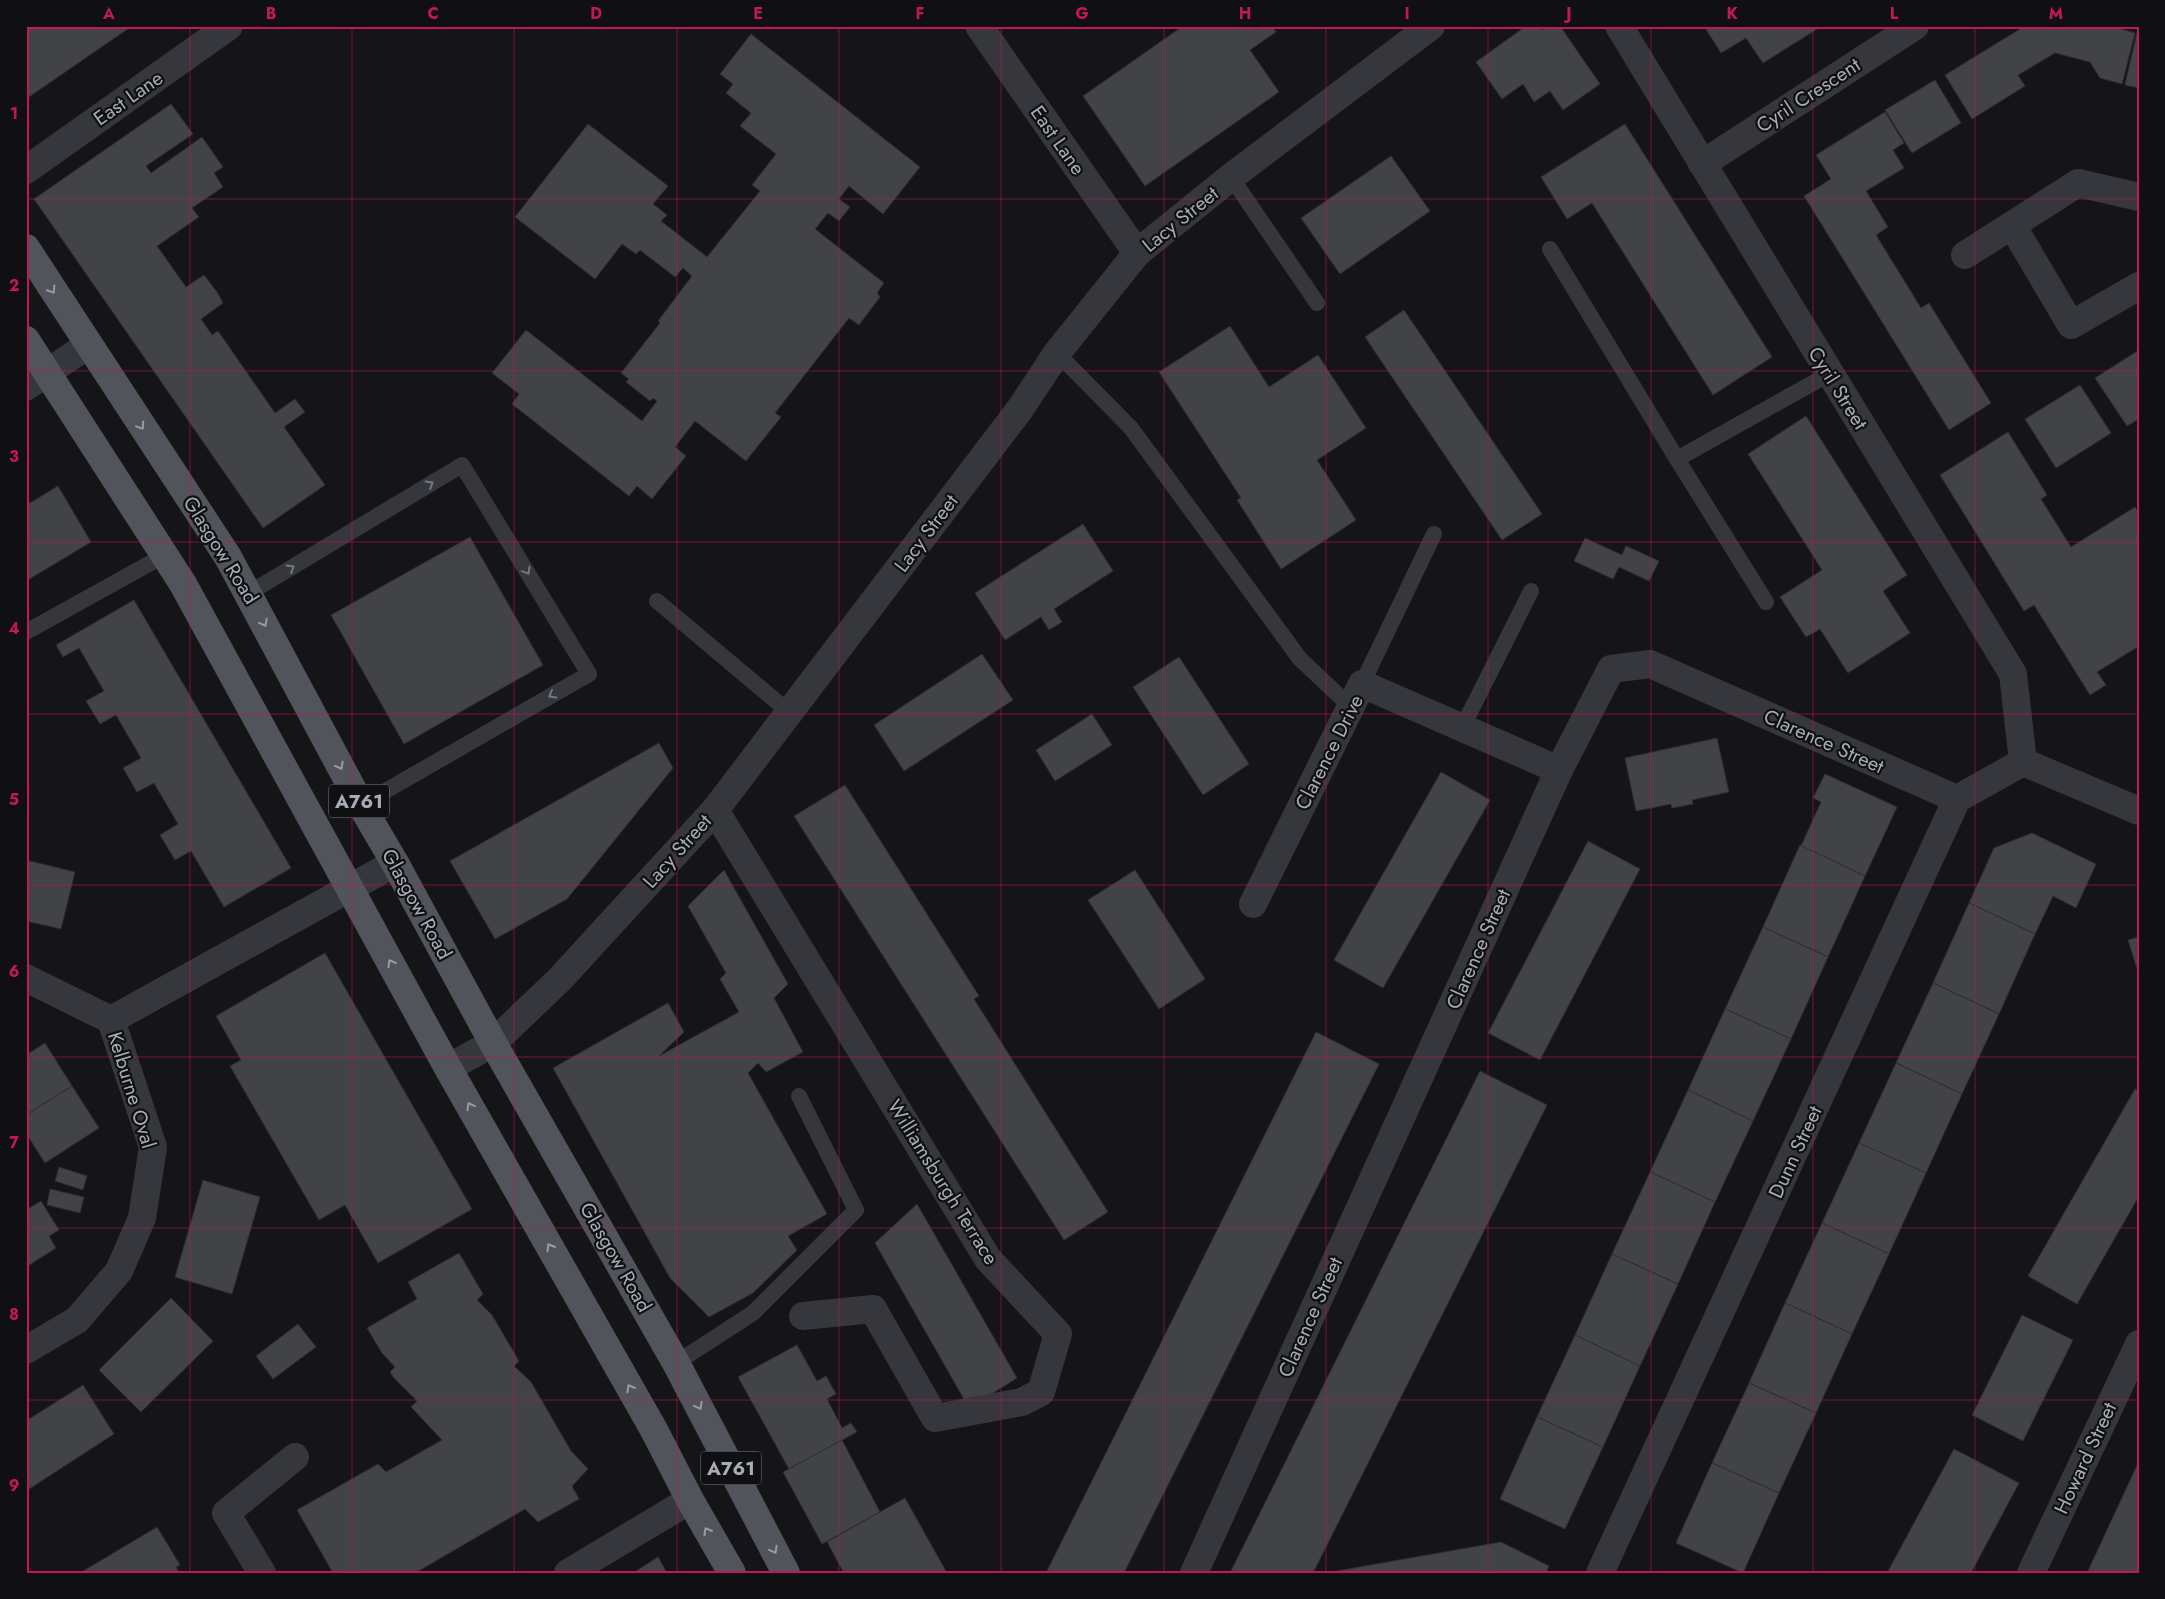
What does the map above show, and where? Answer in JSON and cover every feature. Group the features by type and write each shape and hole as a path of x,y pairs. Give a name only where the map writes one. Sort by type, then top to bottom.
{"main road":[{"name":"Glasgow Road","path":"26,248 228,556 361,805 395,862 493,1043 676,1363 786,1573"},
{"name":"A761","path":"26,340 37,380 183,584 448,1068 649,1422 690,1500 732,1573"}],"street":[{"name":"East Lane","path":"26,170 229,26"},
{"name":"East Lane","path":"979,26 1137,253"},
{"name":"Lacy Street","path":"448,1068 493,1043 560,979 715,810 1020,409 1057,353 1137,253 1231,177 1431,26"},
{"name":"Cyril Street","path":"1619,26 2013,674 2023,762"},
{"name":"Cyril Crescent","path":"1702,164 1915,26"},
{"path":"1965,255 2078,183 2139,197"},
{"path":"2012,225 2071,325 2139,286"},
{"path":"37,380 88,345"},
{"name":"Clarence Street","path":"1194,1573 1559,770 1611,669 1650,664 1957,800"},
{"name":"Clarence Drive","path":"1252,904 1357,696 1462,728 1559,770"},
{"path":"1957,800 2023,762 2139,811"},
{"name":"Dunn Street","path":"1600,1573 1957,800"},
{"name":"Williamsburgh Terrace","path":"715,810 988,1259 1058,1334 1041,1392 1022,1402 935,1418 873,1309 803,1316"},
{"name":"Kelburne Oval","path":"111,1020 395,862"},
{"name":"Kelburne Oval","path":"26,978 111,1020 153,1147 142,1218 119,1271 77,1320 26,1350"},
{"name":"Howard Street","path":"2031,1573 2139,1344"},
{"path":"262,1573 226,1513 295,1457"},
{"path":"568,1573 690,1500"}],"lane":[{"path":"1231,177 1317,303"},
{"path":"1550,249 1676,459 1766,602"},
{"path":"1057,353 1131,428 1300,659 1357,696 1434,534"},
{"path":"1676,459 1829,374"},
{"path":"249,593 462,465 589,674 361,805"},
{"path":"26,632 164,556"},
{"path":"1462,728 1531,591"},
{"path":"657,601 789,712"},
{"path":"676,1363 753,1312 856,1210 799,1096"}],"building":[{"path":"26,26 132,26 26,99"},
{"path":"1183,26 1272,26 1276,32 1250,50 1279,92 1145,186 1083,96"},
{"path":"1526,26 1539,26 1542,30 1547,26 1560,26 1600,84 1563,110 1550,91 1534,102 1523,84 1502,99 1476,62"},
{"path":"1704,26 1822,26 1763,63 1746,38 1721,53"},
{"path":"2025,26 2111,26 2135,33 2122,84 2100,78 2090,62 2055,53 2018,75 2025,86 1972,119 1945,75"},
{"path":"2137,32 2139,32 2139,88 2125,85"},
{"path":"751,34 920,167 883,214 849,186 839,199 850,207 839,221 828,213 815,229 884,283 877,293 880,297 859,325 849,318 775,413 781,417 746,461 695,421 675,447 686,456 652,499 637,486 629,496 512,404 519,394 492,373 526,330 642,421 657,401 653,398 650,401 626,382 629,379 621,373 660,323 658,321 692,276 683,268 675,277 640,250 636,254 622,244 595,279 515,217 588,124 668,186 653,204 667,215 661,221 707,257 760,191 752,185 776,154 740,126 751,113 726,93 733,84 720,74"},
{"path":"1935,80 1961,123 1912,153 1885,110"},
{"path":"171,104 193,134 146,166 151,173 202,137 223,167 214,173 223,187 192,208 199,217 157,246 186,287 204,275 217,292 223,303 201,319 212,335 218,331 275,413 295,399 305,412 284,427 325,485 263,528 34,199"},
{"path":"1885,112 1904,143 1893,150 1904,168 1866,191 1888,227 1876,235 1921,308 1929,303 1991,403 1949,430 1804,196 1831,179 1816,155"},
{"path":"1625,124 1772,357 1713,395 1592,203 1567,219 1541,177"},
{"path":"1391,156 1430,211 1340,274 1301,218"},
{"path":"1404,310 1542,514 1502,540 1365,337"},
{"path":"1230,326 1269,387 1318,355 1366,428 1317,460 1356,520 1281,569 1237,500 1241,498 1159,372"},
{"path":"2139,350 2139,419 2127,426 2095,378"},
{"path":"2080,385 2111,433 2056,468 2025,419"},
{"path":"1806,416 1907,575 1883,591 1910,633 1848,673 1820,629 1806,637 1780,597 1822,570 1748,454"},
{"path":"2008,432 2047,495 2041,499 2071,547 2135,507 2139,513 2139,646 2097,672 2106,685 2090,695 2034,605 2024,611 1940,475"},
{"path":"58,486 91,542 26,581 26,498 30,503"},
{"path":"1083,524 1113,571 1054,609 1062,622 1049,630 1041,617 1005,640 975,593"},
{"path":"470,537 543,665 404,744 331,615"},
{"path":"1585,538 1622,555 1626,546 1659,561 1649,581 1619,567 1613,579 1574,561"},
{"path":"134,600 291,868 224,907 191,851 175,860 160,835 178,824 154,783 137,792 123,768 141,758 116,715 100,724 86,701 104,691 79,648 63,657 56,645"},
{"path":"982,654 1013,700 904,771 874,725"},
{"path":"1179,657 1249,764 1203,795 1133,687"},
{"path":"1092,714 1112,745 1055,781 1036,750"},
{"path":"1717,738 1729,792 1692,800 1693,804 1672,808 1671,804 1636,811 1625,758"},
{"path":"659,743 673,768 567,899 495,939 450,861"},
{"path":"1441,772 1490,800 1383,988 1334,960"},
{"path":"1825,774 1897,807 1865,876 1801,846 1821,802 1813,798"},
{"path":"845,785 979,996 974,999 1108,1212 1064,1240 794,816"},
{"path":"2032,833 2096,864 2076,908 2053,896 2035,934 1969,903 1994,848"},
{"path":"1588,841 1640,869 1540,1060 1488,1033"},
{"path":"1800,845 1865,876 1828,957 1763,927"},
{"path":"26,860 75,872 61,929 26,921"},
{"path":"724,870 788,984 774,998 803,1052 766,1072 758,1063 748,1073 827,1214 788,1236 797,1250 753,1293 709,1317 670,1278 553,1068 668,1003 684,1032 659,1056 739,1012 720,979 726,973 688,906"},
{"path":"1135,870 1205,979 1159,1009 1088,900"},
{"path":"1969,903 2035,934 1999,1014 1933,983"},
{"path":"1763,927 1828,957 1791,1039 1725,1009"},
{"path":"2139,937 2139,975 2128,940"},
{"path":"325,953 472,1209 378,1263 345,1205 319,1220 230,1066 241,1060 216,1016"},
{"path":"1933,983 1999,1014 1962,1094 1896,1063"},
{"path":"1725,1009 1791,1039 1753,1121 1688,1090"},
{"path":"1316,1032 1379,1064 1124,1573 1046,1573"},
{"path":"45,1043 72,1086 26,1115 26,1055"},
{"path":"1896,1063 1962,1094 1926,1173 1859,1143"},
{"path":"1480,1071 1547,1105 1313,1573 1230,1573"},
{"path":"72,1086 99,1128 45,1163 26,1133 26,1115"},
{"path":"2135,1089 2139,1091 2139,1196 2077,1304 2028,1276"},
{"path":"1688,1090 1753,1121 1715,1202 1650,1172"},
{"path":"1859,1143 1926,1173 1889,1254 1822,1223"},
{"path":"59,1167 87,1176 83,1190 55,1181"},
{"path":"1650,1172 1715,1202 1678,1284 1612,1254"},
{"path":"203,1180 260,1197 232,1294 175,1277"},
{"path":"50,1189 84,1197 80,1213 47,1205"},
{"path":"41,1201 59,1230 49,1236 56,1248 26,1267 26,1210"},
{"path":"917,1204 1017,1378 969,1408 875,1243"},
{"path":"1822,1223 1889,1254 1852,1334 1785,1303"},
{"path":"459,1253 483,1294 477,1300 492,1315 519,1361 514,1366 531,1382 571,1451 588,1469 572,1486 579,1499 538,1522 525,1509 415,1573 333,1573 297,1510 378,1464 386,1472 442,1440 411,1407 417,1401 393,1377 390,1372 395,1367 382,1353 367,1328 417,1299 408,1282"},
{"path":"1612,1254 1678,1284 1640,1366 1575,1335"},
{"path":"171,1298 213,1341 141,1412 99,1370"},
{"path":"1785,1303 1852,1334 1816,1413 1749,1383"},
{"path":"2022,1315 2073,1340 2023,1441 1972,1415"},
{"path":"298,1324 316,1347 273,1379 256,1356"},
{"path":"1575,1335 1640,1366 1603,1447 1537,1417"},
{"path":"797,1345 817,1381 826,1376 836,1394 827,1399 842,1428 851,1423 857,1432 789,1469 738,1377"},
{"path":"1749,1383 1816,1413 1779,1493 1712,1463"},
{"path":"83,1385 114,1434 29,1489 26,1484 26,1421"},
{"path":"1537,1417 1603,1447 1565,1529 1500,1499"},
{"path":"842,1440 880,1512 822,1544 783,1472"},
{"path":"1954,1449 2019,1483 1971,1573 1887,1573"},
{"path":"2139,1461 2139,1573 2087,1573"},
{"path":"1712,1463 1779,1493 1743,1573 1676,1543"},
{"path":"905,1498 947,1573 844,1573 827,1542"},
{"path":"157,1527 180,1565 176,1567 179,1573 80,1573"},
{"path":"1501,1542 1549,1566 1546,1573 1325,1573"},
{"path":"658,1557 667,1573 633,1573"}]}
